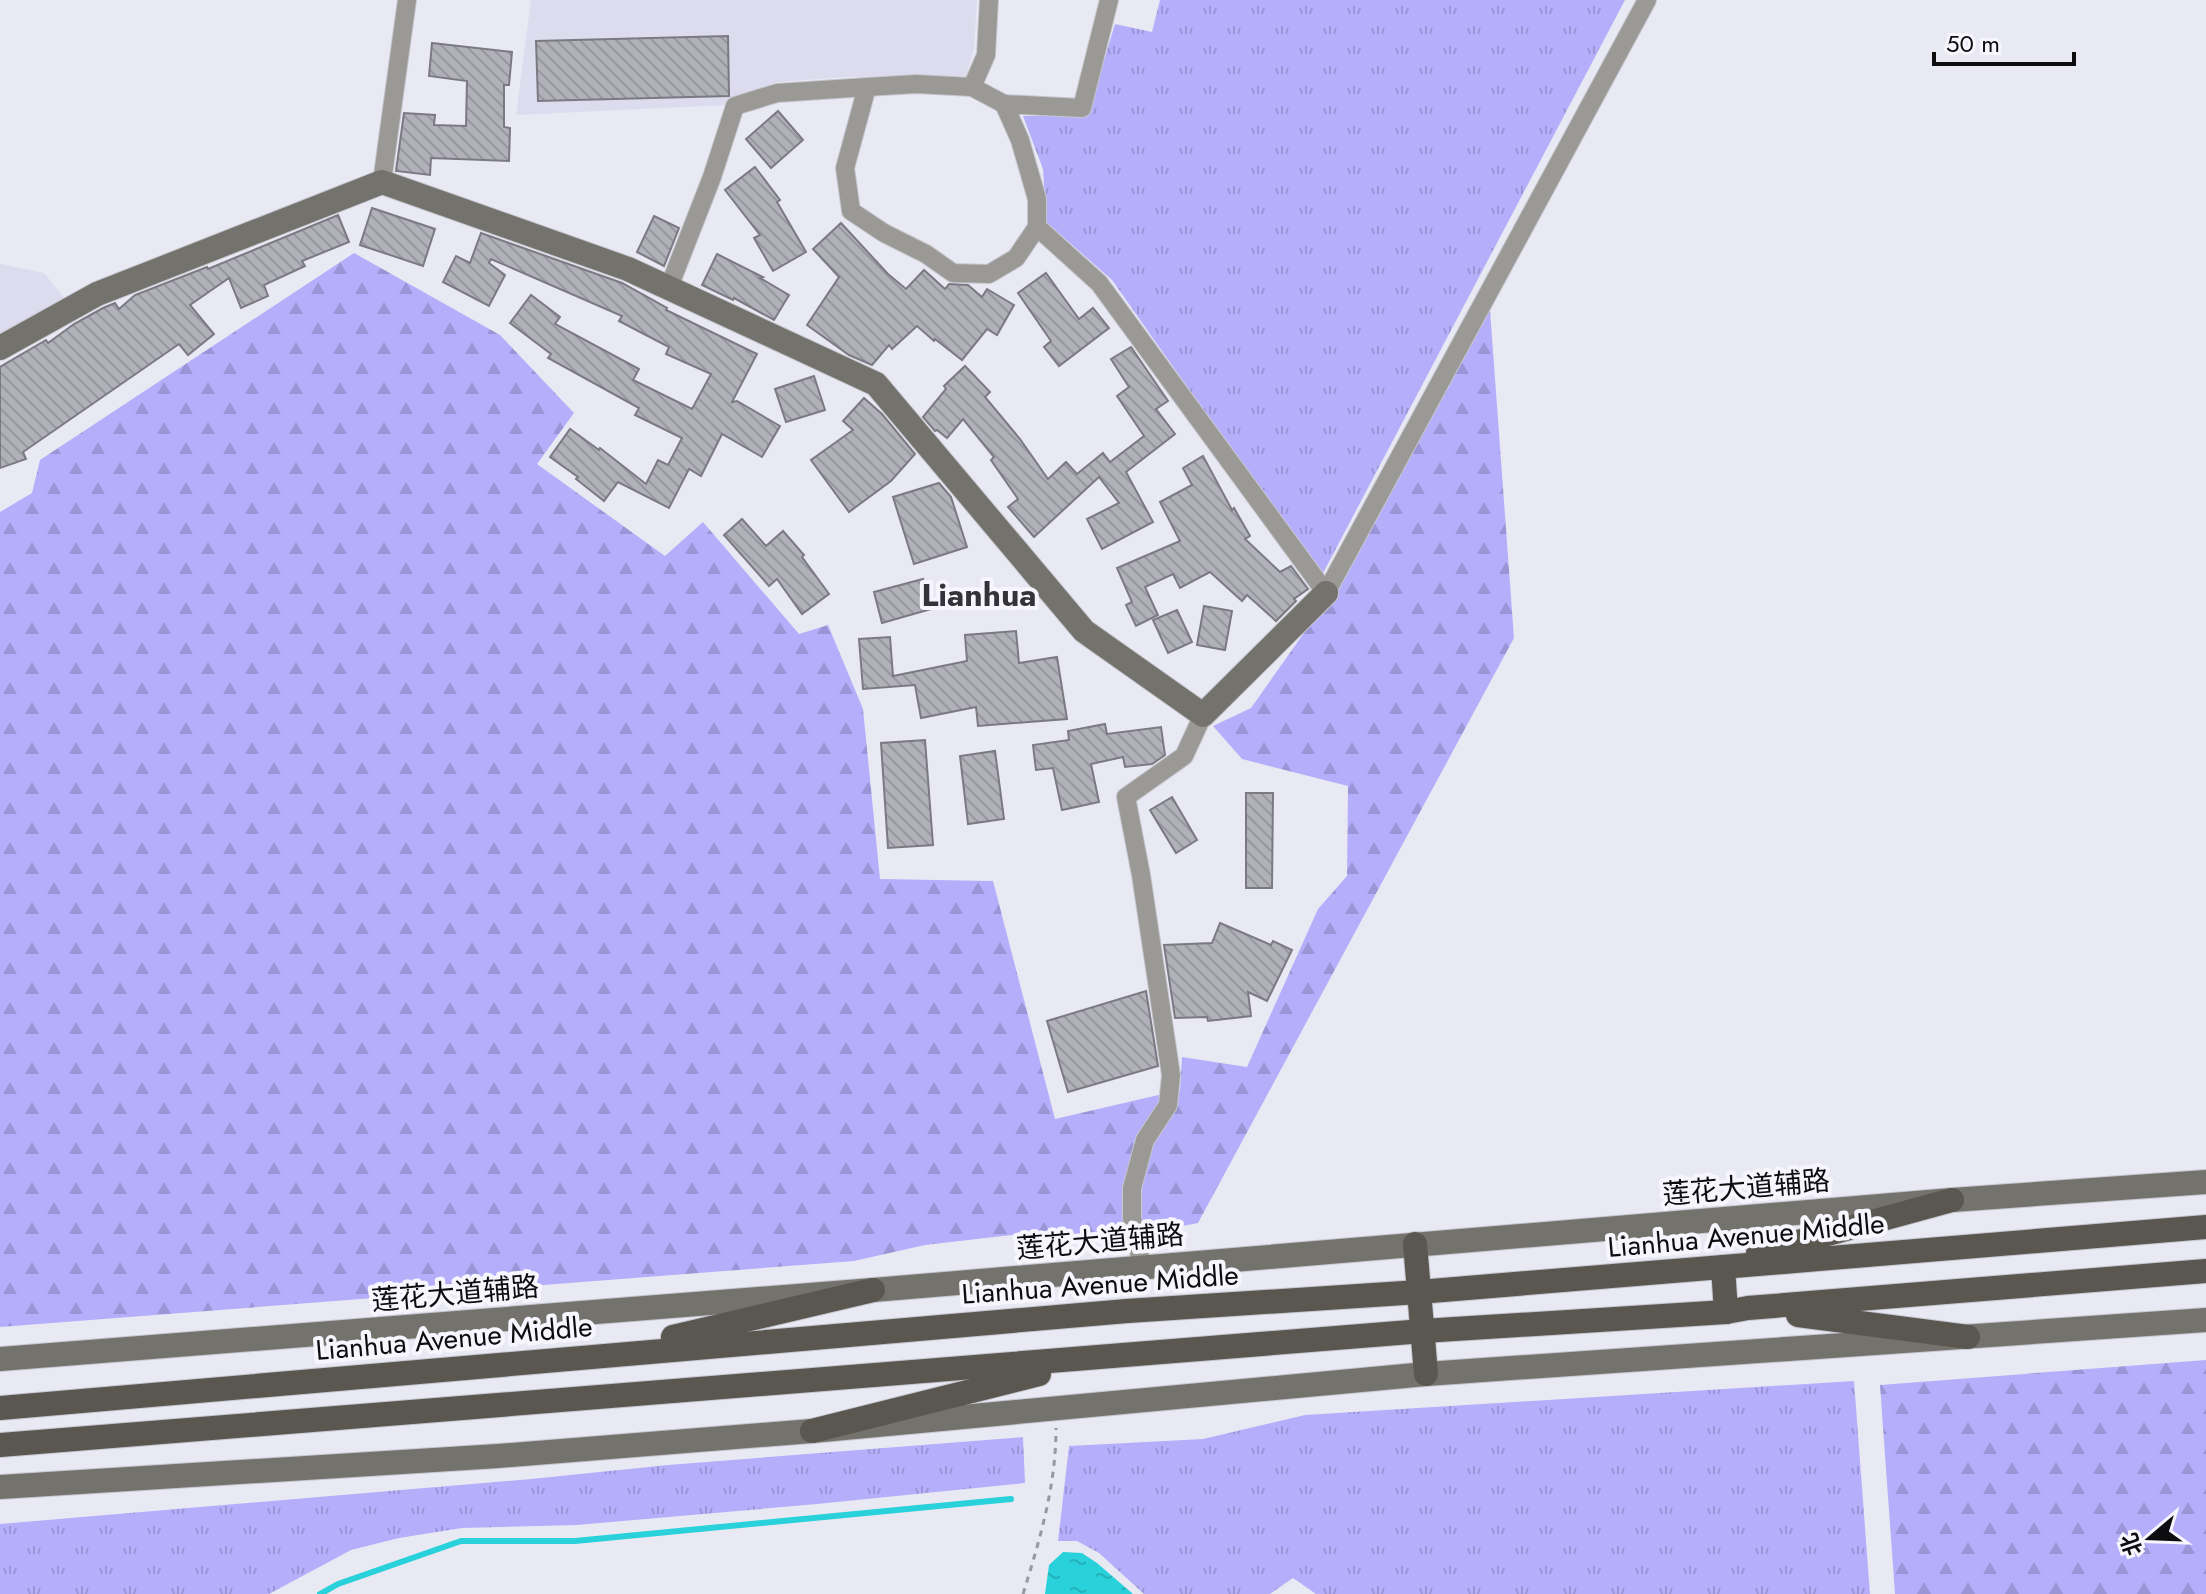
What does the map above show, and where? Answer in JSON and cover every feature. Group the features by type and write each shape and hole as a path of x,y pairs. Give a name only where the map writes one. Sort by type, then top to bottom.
{"main road":[{"path":"1697,1270 1952,1200"},
{"name":"Lianhua Avenue Middle","path":"0,1408 1127,1311 1419,1292 2206,1227"},
{"path":"1415,1244 1426,1374"},
{"path":"1723,1267 1737,1310"},
{"path":"0,1445 2206,1271"},
{"path":"592,1355 873,1290"},
{"path":"1737,1310 1968,1337"},
{"path":"1119,1356 1127,1311"},
{"path":"812,1431 1119,1356"}],"street":[{"path":"382,182 407,0"},
{"path":"972,87 986,55 989,0"},
{"path":"673,277 712,177 735,106 777,93 916,84 972,87 1004,104 1082,108 1109,0"},
{"path":"1142,1267 1132,1218 1132,1188 1145,1140 1168,1105 1171,1075 1126,797 1184,756 1203,715 1326,593 1647,0"},
{"path":"867,87 845,168 851,211 953,273 989,274 1016,258 1037,227 1037,199 1020,140 1004,104"},
{"path":"0,348 97,294 382,182 628,269 876,384 1084,631 1203,715"},
{"path":"1037,227 1099,283 1326,593"},
{"name":"莲花大道辅路","path":"0,1359 2206,1182"},
{"path":"0,1487 498,1456 812,1431 1426,1374 2206,1320"}],"path":[{"path":"1023,1594 1045,1523 1056,1458 1056,1409"}],"shaded area":[{"path":"531,0 977,0 974,48 966,76 847,77 778,82 726,105 516,115"},
{"path":"0,264 44,273 66,300 0,335"}],"green space":[{"path":"1160,0 1625,0 1321,577 1112,280 1046,222 1043,169 1023,116 1087,116 1115,24 1152,32"},
{"path":"354,253 500,335 574,413 537,464 665,556 703,522 799,634 828,625 863,709 880,879 993,881 1055,1119 1180,1090 1182,1057 1247,1067 1318,909 1347,876 1348,786 1242,759 1213,726 1251,708 1328,599 1490,310 1514,638 1198,1223 1120,1238 1029,1233 925,1245 854,1261 0,1327 0,512 32,493 40,460"},
{"path":"2206,1360 2206,1594 1895,1594 1880,1385"},
{"path":"1854,1381 1870,1594 1316,1594 1293,1578 1270,1594 1144,1594 1099,1553 1077,1541 1058,1541 1069,1446 1203,1439 1305,1415"},
{"path":"1023,1437 1025,1483 577,1525 462,1528 399,1538 351,1550 269,1594 0,1594 0,1524"}],"water":[{"path":"1063,1552 1082,1553 1133,1594 1045,1594 1049,1565"}],"building":[{"path":"728,36 729,96 538,101 536,41"},
{"path":"432,43 512,52 509,85 504,85 504,127 510,128 509,161 431,158 430,175 396,171 404,113 435,115 434,125 466,126 467,81 429,76"},
{"path":"778,111 803,140 771,168 746,139"},
{"path":"755,167 780,200 777,202 806,252 773,271 754,238 760,235 725,190"},
{"path":"372,208 435,229 423,266 360,245"},
{"path":"338,215 349,242 302,261 305,266 264,285 268,296 241,308 229,278 190,305 214,334 188,355 179,344 23,452 26,459 0,468 0,367 46,340 48,343 103,308 115,303 119,309 135,295 208,269"},
{"path":"654,216 679,228 664,266 637,252"},
{"path":"841,223 906,289 924,270 945,289 949,284 968,285 982,297 987,289 1014,305 997,335 987,329 962,360 917,326 892,349 889,345 872,365 849,355 807,325 839,277 813,249"},
{"path":"481,233 622,283 666,310 757,354 732,402 737,401 780,426 762,457 722,434 701,476 689,469 669,508 618,482 604,501 576,479 578,477 550,457 570,429 646,484 658,460 668,465 682,438 635,415 639,408 548,358 551,354 510,323 531,295 560,317 555,324 639,369 633,380 692,409 711,374 666,354 669,347 619,321 622,316 491,259 489,263 505,275 489,306 443,282 456,256 470,263"},
{"path":"717,254 763,277 760,278 789,295 774,320 702,285"},
{"path":"1046,273 1079,319 1093,308 1109,328 1059,366 1044,347 1051,341 1018,293"},
{"path":"1131,347 1168,401 1156,409 1175,434 1126,472 1153,522 1102,549 1087,519 1119,503 1099,477 1034,537 1008,507 1018,499 991,460 994,457 963,419 947,438 935,431 923,417 946,389 944,386 965,366 990,392 985,397 1048,479 1066,462 1077,474 1103,453 1110,462 1144,436 1117,396 1129,387 1111,359"},
{"path":"814,376 825,410 786,422 775,389"},
{"path":"864,398 882,414 915,454 891,481 849,512 811,460 853,430 843,421"},
{"path":"1203,456 1250,536 1245,539 1280,572 1291,566 1308,589 1294,599 1296,601 1276,621 1247,595 1242,601 1210,572 1180,588 1173,574 1145,587 1158,615 1136,626 1126,605 1132,602 1117,568 1180,541 1160,502 1192,485 1183,468"},
{"path":"939,483 951,497 967,547 914,564 893,497"},
{"path":"742,519 766,546 783,531 804,555 802,557 829,594 802,614 777,579 769,586 724,535"},
{"path":"923,579 931,609 882,623 874,592"},
{"path":"1204,606 1232,611 1225,650 1197,645"},
{"path":"1177,610 1192,642 1168,653 1153,620"},
{"path":"1016,631 1019,663 1057,657 1067,719 978,726 976,707 921,718 915,685 863,689 859,639 890,637 893,676 967,661 965,635"},
{"path":"1105,724 1107,734 1161,727 1165,755 1152,764 1125,767 1123,757 1091,764 1099,802 1062,810 1053,768 1036,770 1033,745 1069,740 1068,731"},
{"path":"925,740 933,845 888,848 881,743"},
{"path":"995,751 1004,819 968,824 960,756"},
{"path":"1246,793 1273,793 1272,888 1246,888"},
{"path":"1172,797 1197,840 1176,853 1150,810"},
{"path":"1220,923 1271,945 1273,941 1292,950 1267,1001 1248,992 1251,1016 1208,1021 1207,1017 1175,1018 1164,945 1212,943"},
{"path":"1146,991 1158,1066 1068,1092 1047,1021"}],"waterway":[{"path":"320,1594 338,1584 461,1541 575,1541 1011,1499"}],"district":[{"name":"Lianhua","path":"979,595"}]}
